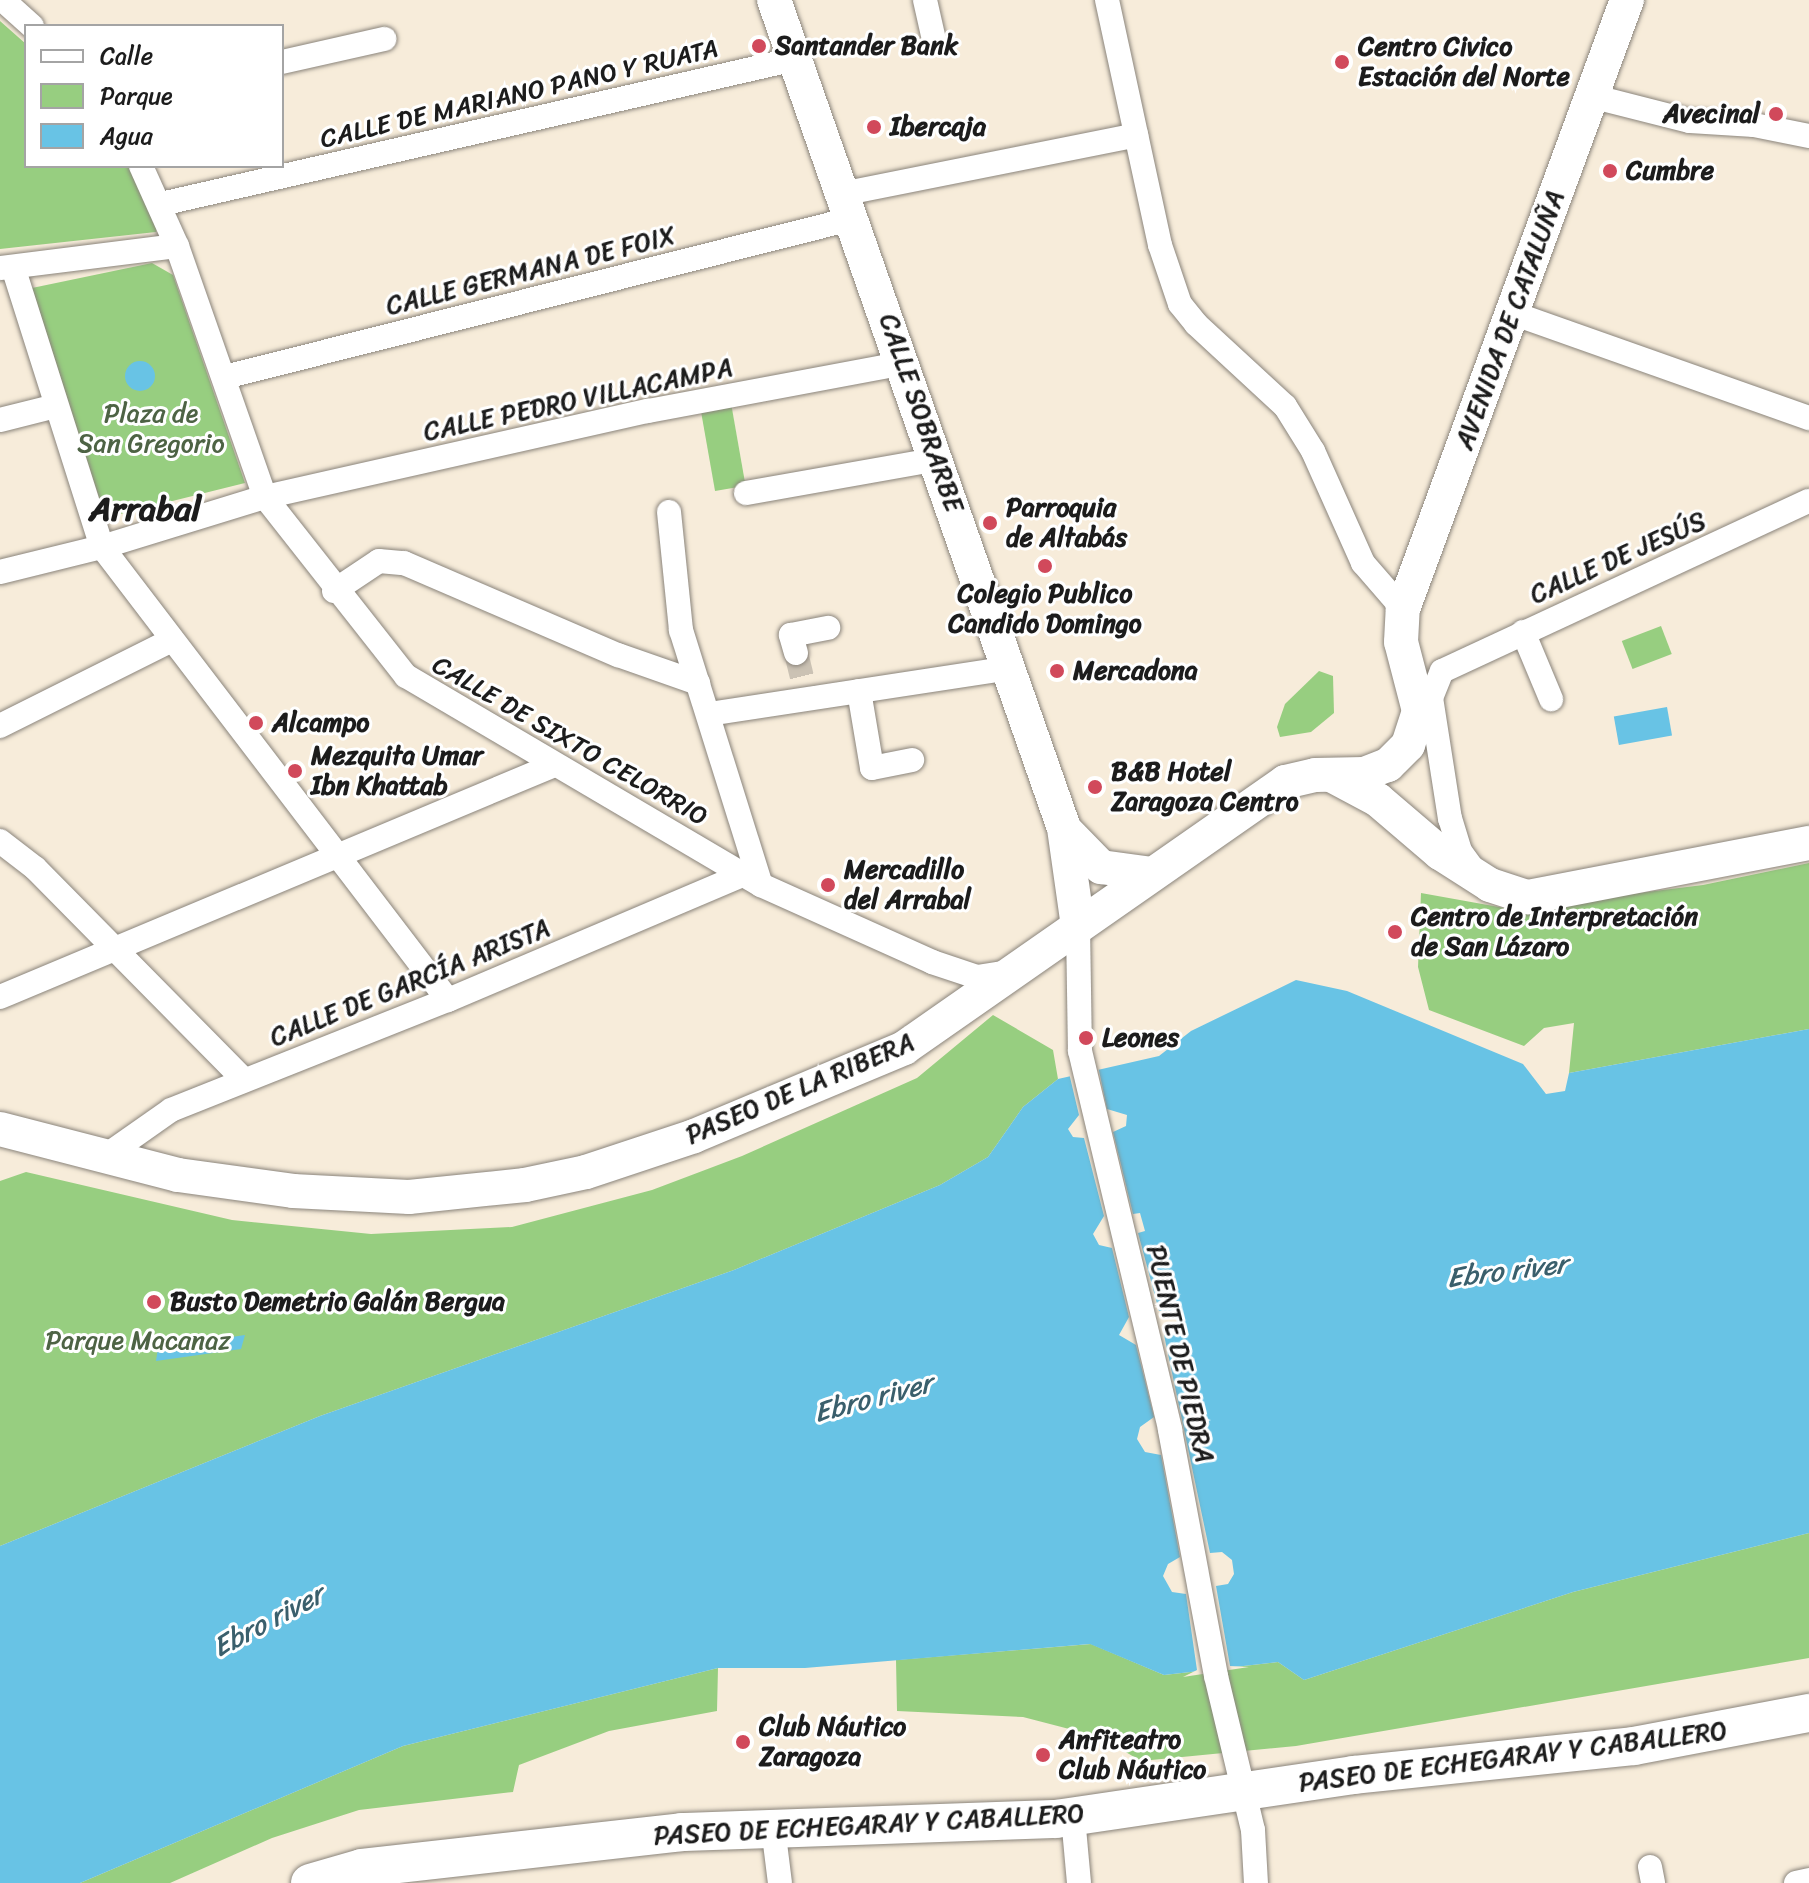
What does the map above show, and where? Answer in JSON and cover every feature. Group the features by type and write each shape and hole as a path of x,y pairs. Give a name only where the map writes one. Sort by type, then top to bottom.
{"main road":[{"name":"CALLE SOBRARBE","path":"774,0 938,459 1064,828 1078,926"},
{"name":"AVENIDA DE CATALUÑA","path":"1402,626 1627,0"},
{"path":"1332,775 1376,771 1408,745 1419,711 1402,626"},
{"path":"1332,775 1378,800 1440,853 1486,881 1528,897 1809,843"},
{"name":"PASEO DE LA RIBERA","path":"0,1129 190,1177 308,1192 409,1197 525,1185 642,1155 882,1059 1020,969 1285,782 1332,775"},
{"name":"CALLE SOBRARBE","path":"1064,828 1101,867 1151,874"},
{"name":"PASEO DE ECHEGARAY Y CABALLERO","path":"311,1883 362,1868 532,1846 773,1827 1073,1817 1240,1774 1354,1775 1634,1746 1809,1713"}],"street":[{"path":"4,0 30,24"},
{"path":"925,0 934,40"},
{"path":"1107,0 1160,245 1180,304 1285,406 1313,451 1363,563 1402,626 1424,660 1449,665 1433,684 1431,698 1450,819 1460,851 1486,881"},
{"path":"284,62 384,39"},
{"name":"CALLE DE MARIANO PANO Y RUATA","path":"161,204 795,59"},
{"path":"1591,96 1690,121 1754,125 1809,136"},
{"name":"CALLE GERMANA DE FOIX","path":"225,377 846,207 1136,135"},
{"name":"CALLE DE SIXTO CELORRIO","path":"142,168 161,204 177,246 265,497 334,591 406,676 552,766 752,880 869,936 977,977 1020,969"},
{"path":"177,246 6,267 102,547 448,1000"},
{"path":"1515,314 1809,418"},
{"name":"CALLE PEDRO VILLACAMPA","path":"265,497 648,411 904,363"},
{"path":"0,420 56,406"},
{"path":"746,493 938,459"},
{"path":"0,572 102,547 265,497"},
{"name":"CALLE DE JESÚS","path":"1449,665 1809,501"},
{"path":"669,512 681,630 709,714 752,880"},
{"path":"334,591 379,561 404,563 618,655 698,683"},
{"path":"790,641 828,628"},
{"path":"1523,632 1551,699"},
{"path":"0,726 172,640"},
{"path":"709,714 806,696 995,670"},
{"path":"859,691 872,768 912,760"},
{"path":"0,997 552,766"},
{"path":"0,841 35,868 244,1080"},
{"name":"CALLE DE GARCÍA ARISTA","path":"107,1155 171,1110 752,880"},
{"name":"PUENTE DE PIEDRA","path":"1078,926 1080,1051 1170,1430 1253,1830 1256,1883"},
{"path":"1073,1817 1079,1883"},
{"path":"773,1827 780,1883"},
{"path":"1796,1883 1809,1880"}],"green space":[{"path":"0,21 24,42 24,168 131,168 159,214 156,232 0,249"},
{"name":"Plaza de San Gregorio","path":"152,263 173,275 245,483 120,514 103,510 32,288"},
{"path":"731,403 746,486 715,491 700,408"},
{"path":"1661,626 1672,654 1633,669 1622,641"},
{"path":"1319,671 1333,676 1334,713 1311,732 1280,737 1277,727 1285,704"},
{"path":"1809,863 1809,1029 1569,1073 1574,1023 1544,1028 1524,1046 1429,1010 1418,967 1421,893 1510,909 1703,885"},
{"name":"Parque Macanaz","path":"993,1015 1053,1050 1058,1079 1023,1107 988,1157 940,1185 734,1270 320,1416 0,1546 0,1181 26,1172 232,1220 371,1234 512,1227 652,1190 742,1156 917,1078"},
{"path":"1809,1533 1809,1658 1296,1746 1141,1761 1100,1737 1023,1717 897,1711 896,1660 1091,1644 1164,1675 1278,1662 1304,1680 1573,1592"},
{"path":"718,1668 717,1711 609,1731 519,1765 513,1792 359,1810 272,1838 170,1883 80,1883 403,1746"}],"water":[{"path":"140,361 151,365 155,376 151,387 140,391 129,387 125,376 129,365"},
{"path":"1667,707 1672,736 1619,745 1614,716"},
{"name":"Ebro river","path":"1296,980 1347,991 1523,1064 1546,1094 1565,1091 1569,1073 1809,1029 1809,1533 1573,1592 1304,1680 1278,1662 1164,1675 1090,1644 805,1668 718,1668 403,1746 80,1883 0,1883 0,1546 320,1416 734,1270 940,1185 988,1157 1023,1107 1058,1079 1159,1056 1191,1031"},
{"path":"245,1335 241,1349 156,1361 158,1348"}],"pier":[{"path":"1098,1066 1107,1109 1127,1115 1126,1126 1113,1132 1133,1214 1140,1213 1145,1231 1138,1233 1159,1311 1172,1311 1178,1318 1176,1329 1164,1335 1210,1553 1222,1552 1232,1560 1234,1574 1228,1584 1216,1586 1230,1666 1249,1667 1183,1677 1197,1670 1186,1594 1172,1592 1163,1576 1168,1564 1180,1557 1161,1455 1145,1452 1137,1439 1140,1427 1154,1417 1136,1345 1119,1335 1129,1317 1112,1248 1099,1245 1093,1234 1104,1216 1084,1138 1073,1137 1068,1129 1079,1115 1069,1073"}],"tunnel":[{"path":"796,653 806,693"}],"place":[{"name":"Santander Bank","path":"759,46"},
{"name":"Centro Civico Estación del Norte","path":"1342,62"},
{"name":"Avecinal","path":"1776,114"},
{"name":"Ibercaja","path":"874,127"},
{"name":"Cumbre","path":"1610,171"},
{"name":"Parroquia de Altabás","path":"990,523"},
{"name":"Colegio Publico Candido Domingo","path":"1045,566"},
{"name":"Mercadona","path":"1057,671"},
{"name":"Alcampo","path":"256,723"},
{"name":"Mezquita Umar Ibn Khattab","path":"295,771"},
{"name":"B&B Hotel Zaragoza Centro","path":"1095,787"},
{"name":"Mercadillo del Arrabal","path":"828,885"},
{"name":"Centro de Interpretación de San Lázaro","path":"1395,932"},
{"name":"Leones","path":"1086,1038"},
{"name":"Busto Demetrio Galán Bergua","path":"154,1302"},
{"name":"Club Náutico Zaragoza","path":"743,1742"},
{"name":"Anfiteatro Club Náutico","path":"1043,1755"}],"district":[{"name":"Arrabal","path":"145,510"}]}
